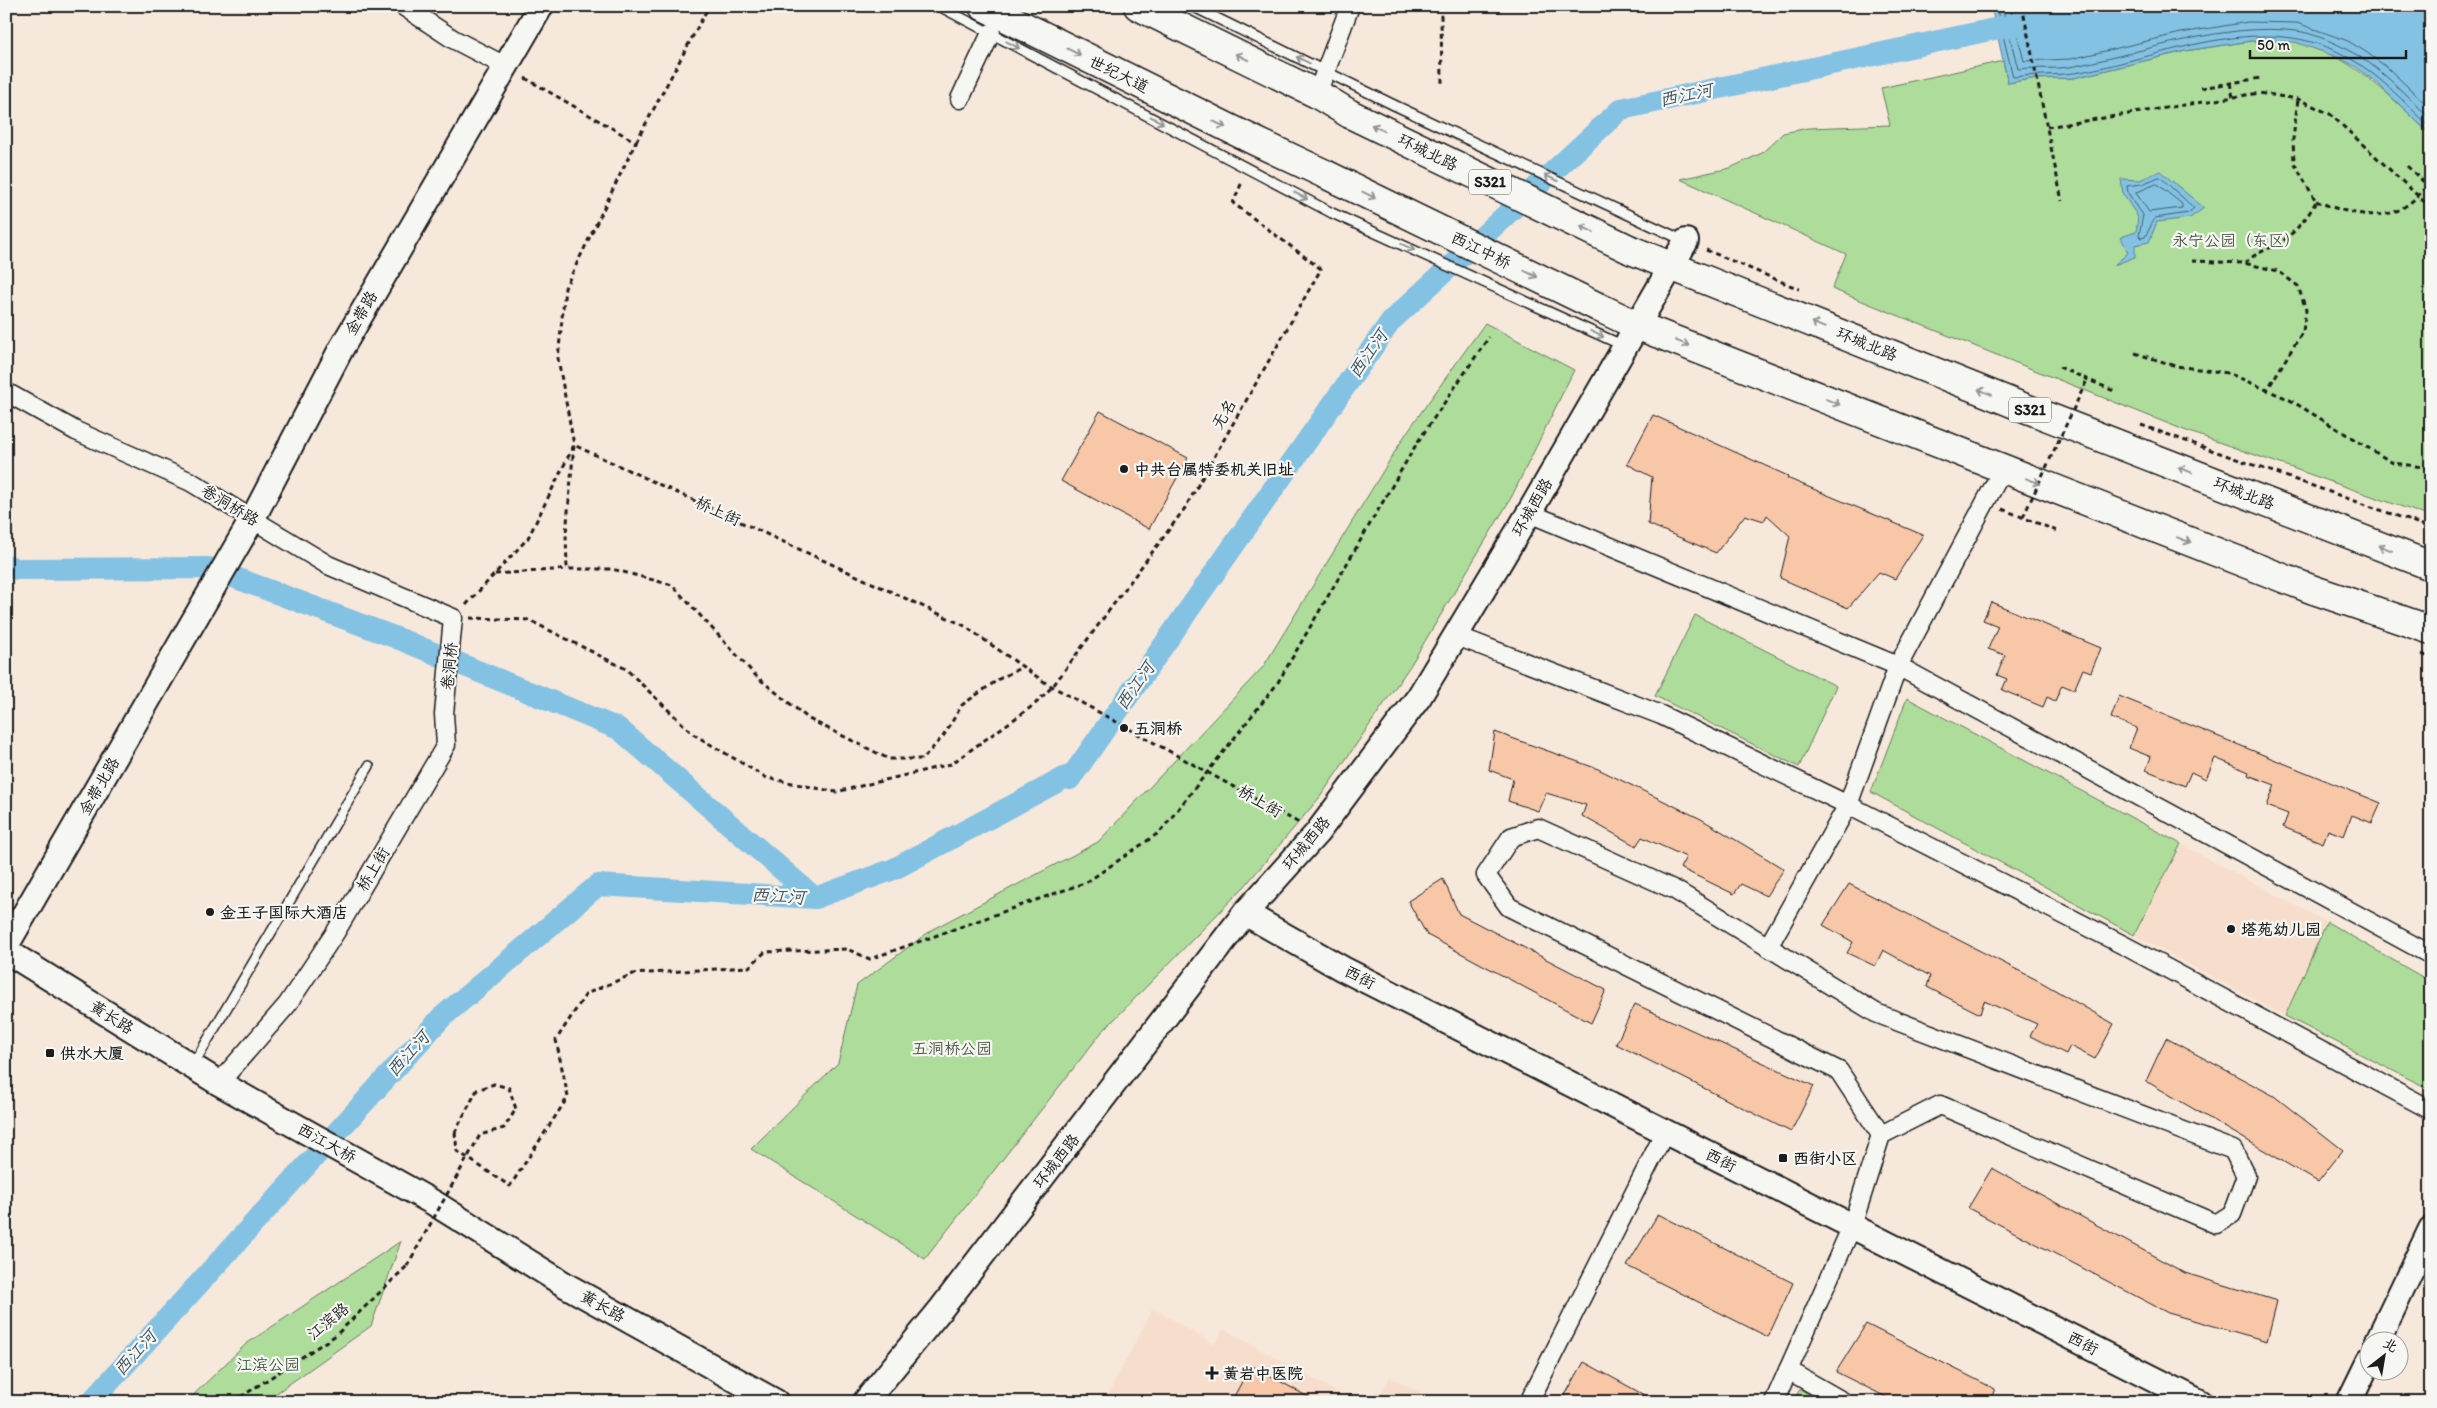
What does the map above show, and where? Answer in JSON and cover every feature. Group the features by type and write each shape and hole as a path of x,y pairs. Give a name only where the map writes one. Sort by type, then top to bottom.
{"main road":[{"name":"金带路","path":"191,626 253,518 341,349 541,6"},
{"name":"世纪大道","path":"983,6 1325,174"},
{"name":"S321","path":"1138,6 1321,82"},
{"name":"环城北路","path":"1321,82 1350,114 1631,250 2025,408 2431,566"},
{"name":"西江中桥","path":"1325,174 1598,307 1630,335"},
{"name":"环城西路","path":"865,1402 941,1310 1245,913 1317,833 1419,697 1529,513 1671,266 1680,239"},
{"path":"1630,335 2003,470 2311,589 2431,630"},
{"name":"金带北路","path":"6,946 191,626"},
{"name":"西街","path":"1245,913 1343,968 2200,1402"},
{"name":"黄长路","path":"6,951 219,1083"},
{"name":"西江大桥","path":"219,1083 434,1203"},
{"name":"黄长路","path":"434,1203 567,1286 776,1402"},
{"path":"2383,1330 2431,1229"},
{"path":"2350,1402 2360,1380"}],"street":[{"path":"402,6 453,39 505,66"},
{"path":"1321,82 1350,6"},
{"path":"960,99 991,33"},
{"name":"卷洞桥路","path":"6,392 76,431 191,482 253,518 328,566 454,618"},
{"path":"1768,947 1848,805 1898,666 2003,470"},
{"path":"1529,513 1898,666 2431,955"},
{"name":"卷洞桥","path":"444,714 454,618"},
{"path":"1457,636 1660,714 1848,805 2129,948 2431,1110"},
{"name":"桥上街","path":"219,1083 286,1005 335,932 446,745 444,714"},
{"path":"1774,1402 1852,1226 1881,1135 1940,1105 2216,1224 2232,1214 2246,1176 2232,1150 1876,1014 1675,890 1538,828 1511,838 1486,875 1510,906 1839,1071 1881,1135"},
{"path":"1529,1402 1665,1132"},
{"path":"1788,1370 1844,1402"}],"lane":[{"path":"939,6 1332,213 1571,322 1630,335"},
{"path":"1192,6 1321,82 1394,105 1680,239"},
{"path":"192,1067 369,766"}],"path":[{"path":"567,569 566,534 574,445 558,359 565,288 636,142 710,6"},
{"path":"1439,6 1441,14 1442,83"},
{"path":"2022,6 2062,201"},
{"path":"505,66 636,142"},
{"path":"2201,88 2262,78"},
{"path":"2230,83 2233,97"},
{"path":"2047,128 2259,93 2298,99 2330,114 2431,208"},
{"path":"2298,99 2293,139 2294,163 2316,202 2337,210 2376,215 2403,209 2429,188 2407,166"},
{"name":"无名","path":"1053,686 1185,508 1321,269 1233,203 1249,168"},
{"path":"2244,263 2255,254 2284,240 2312,212 2316,202"},
{"path":"1680,239 1802,290"},
{"path":"2192,261 2244,263 2278,271 2298,286 2306,310 2304,331 2267,390"},
{"path":"1208,771 1277,684 1417,443 1489,337"},
{"path":"2135,353 2176,366 2228,373 2290,400 2393,463 2431,468"},
{"path":"2059,367 2114,391"},
{"path":"2023,517 2087,380"},
{"path":"2070,398 2079,402"},
{"path":"2132,422 2431,528"},
{"path":"454,618 528,538 574,445"},
{"name":"桥上街","path":"574,445 963,625 1046,683 1204,768 1317,833"},
{"path":"2000,508 2057,532"},
{"path":"495,574 567,569 612,570 638,574 672,585 757,677 809,719 888,759 923,759 944,734 962,705 999,679 1022,666"},
{"path":"454,618 529,620 626,669 694,734 767,778 836,792 951,764 1034,705 1053,686"},
{"name":"江滨路","path":"233,1402 336,1335 407,1266 451,1187 465,1161 470,1152 480,1135 504,1128 516,1108 509,1088 494,1084 477,1090 456,1132 457,1150 465,1156 473,1162 481,1168 510,1186 568,1097 556,1040 586,994 633,974 749,967 765,952 847,949 870,959 1087,882 1160,832 1208,771"}],"shaded area":[{"name":"塔苑幼儿园","path":"2181,844 2327,922 2285,1016 2134,935"},
{"name":"黄岩中医院","path":"1153,1308 1214,1344 1224,1329 1355,1402 1104,1402"},
{"path":"1390,1377 1439,1402 1377,1402"}],"green space":[{"name":"永宁公园（东区）","path":"2251,41 2292,41 2317,48 2336,57 2370,79 2431,135 2431,517 2184,430 1832,289 1846,254 1680,179 1730,168 1762,153 1783,133 1808,128 1890,125 1881,88 2003,61 2008,83 2030,79 2074,78 2185,51"},
{"name":"五洞桥公园","path":"1485,323 1574,370 1511,498 1410,666 1320,797 1244,887 1101,1033 925,1259 751,1149 838,1063 857,985 933,929 1098,842 1263,667 1407,432"},
{"path":"1695,615 1836,686 1799,767 1655,696"},
{"path":"1907,698 2181,844 2134,935 1871,792"},
{"path":"2327,922 2431,982 2431,1090 2285,1016"},
{"name":"江滨公园","path":"401,1241 371,1326 264,1402 186,1402 246,1344"},
{"path":"1800,1389 1821,1402 1793,1402"}],"water":[{"path":"1991,6 2431,6 2431,135 2377,83 2356,67 2340,58 2295,42 2251,41 2185,51 2074,78 2030,79 2008,83"},
{"path":"2160,171 2204,208 2190,218 2157,222 2149,242 2135,245 2135,257 2114,265 2128,253 2121,237 2136,232 2138,217 2123,194 2121,179 2140,180"}],"building":[{"name":"中共台属特委机关旧址","path":"1100,411 1188,458 1149,529 1061,481"},
{"path":"1653,415 1788,476 1787,478 1923,535 1895,579 1879,572 1848,608 1780,578 1790,536 1767,515 1764,521 1745,515 1716,553 1648,524 1652,477 1627,464"},
{"path":"1991,602 2101,648 2091,672 2083,669 2074,690 2062,685 2055,701 2047,697 2043,707 2002,690 2007,679 1997,675 2005,655 1988,649 1998,626 1983,620"},
{"path":"2119,696 2381,803 2372,823 2352,815 2344,836 2328,830 2323,843 2283,827 2288,814 2267,806 2275,785 2248,775 2249,772 2215,758 2206,779 2191,772 2185,786 2146,770 2151,757 2129,748 2137,728 2111,718"},
{"path":"1495,732 1598,769 1701,819 1784,869 1766,896 1741,884 1734,894 1680,868 1686,857 1642,837 1636,846 1582,816 1586,805 1546,793 1538,811 1508,801 1513,779 1489,770"},
{"path":"1443,879 1459,914 1606,990 1591,1023 1427,935 1408,901"},
{"path":"1849,884 2041,982 2114,1024 2095,1059 2070,1046 2066,1054 2030,1036 2037,1024 1984,1001 1980,1014 1927,987 1930,976 1883,950 1875,966 1847,953 1853,942 1823,925"},
{"path":"1635,1004 1814,1086 1791,1132 1616,1044"},
{"path":"2166,1038 2274,1096 2343,1150 2318,1182 2146,1081"},
{"path":"1992,1168 2185,1273 2277,1301 2267,1341 2168,1313 1968,1208"},
{"path":"1658,1214 1793,1283 1768,1337 1627,1266"},
{"path":"1866,1324 1995,1389 1989,1402 1896,1402 1836,1372"},
{"path":"1584,1362 1657,1402 1561,1402"},
{"path":"1251,1365 1317,1402 1231,1402"}],"waterway":[{"name":"西江河","path":"91,1402 441,1018 598,885 815,898 894,869 1066,777 1070,779 1391,321 1621,109 2027,22"},
{"path":"6,565 17,569 209,568 397,638 619,729 815,898"}],"place":[{"name":"中共台属特委机关旧址","path":"1124,469"},
{"name":"五洞桥","path":"1124,728"},
{"name":"金王子国际大酒店","path":"210,912"},
{"name":"塔苑幼儿园","path":"2231,929"},
{"name":"供水大厦","path":"50,1053"},
{"name":"西街小区","path":"1783,1158"},
{"name":"黄岩中医院","path":"1212,1373"}]}
